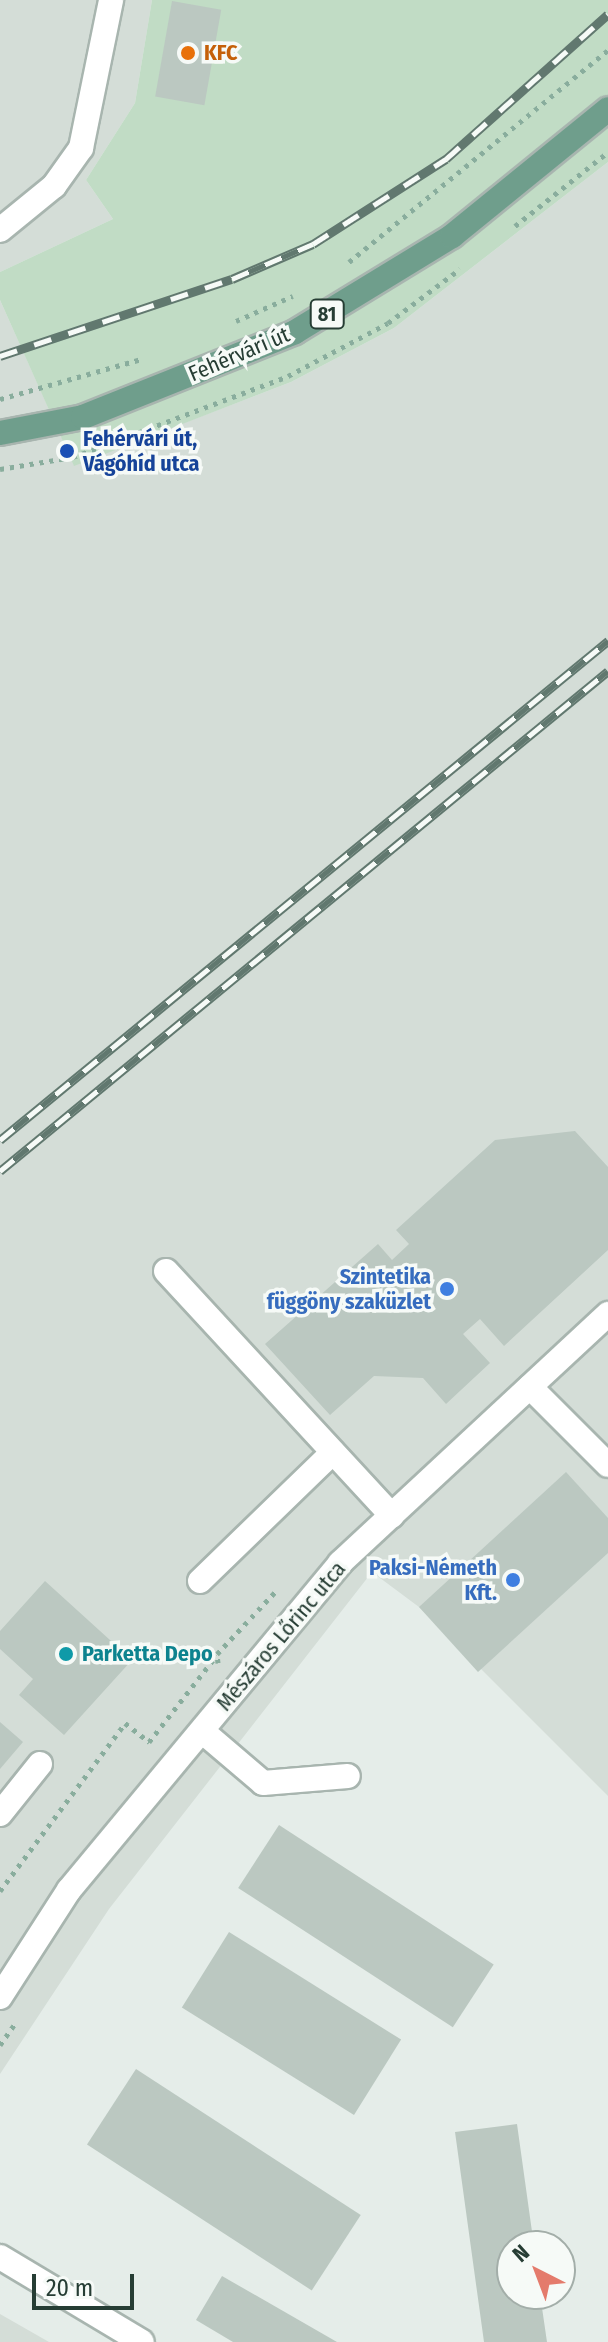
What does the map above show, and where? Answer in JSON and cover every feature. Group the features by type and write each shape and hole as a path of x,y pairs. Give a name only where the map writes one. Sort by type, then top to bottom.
{"main road":[{"name":"Fehérvári út","path":"0,433 83,417 295,332 452,236 608,109"}],"street":[{"path":"0,230 54,186 81,148 111,0"},
{"path":"166,1271 392,1516"},
{"name":"Mészáros Lőrinc utca","path":"0,1997 69,1890 340,1563 608,1314"},
{"path":"530,1387 608,1465"},
{"path":"200,1581 333,1452"},
{"path":"202,1731 263,1783 348,1776"},
{"path":"0,1814 40,1764"},
{"path":"0,2257 142,2342"}],"path":[{"path":"337,273 608,50"},
{"path":"221,327 300,293"},
{"path":"0,399 154,354"},
{"path":"0,1891 125,1723 149,1742 217,1654"},
{"path":"0,2045 25,2009"}],"shaded area":[{"path":"0,0 152,0 135,103 86,180 113,219 0,272"},
{"path":"608,162 608,1796 419,1607 372,1572 109,1909 0,2074 0,300 74,465 291,382 394,328"},
{"path":"0,2314 49,2342 0,2342"}],"green space":[{"path":"152,0 608,0 608,162 394,328 291,382 74,466 0,300 0,272 113,219 86,180 135,103"}],"building":[{"name":"KFC","path":"172,1 221,10 204,105 155,97"},
{"name":"Szintetika függöny szaküzlet","path":"575,1131 608,1167 608,1250 504,1346 480,1319 463,1334 490,1363 446,1404 423,1378 374,1376 330,1415 265,1344 378,1244 392,1260 409,1244 396,1230 495,1140"},
{"name":"Paksi-Németh Kft.","path":"566,1472 608,1518 608,1553 478,1672 419,1607"},
{"name":"Parketta Depo","path":"45,1581 132,1660 64,1735 19,1695 33,1679 0,1649 0,1631"},
{"path":"0,1722 23,1742 0,1769"},
{"path":"279,1825 494,1964 453,2027 238,1888"},
{"path":"229,1932 401,2040 354,2115 182,2007"},
{"path":"136,2069 361,2215 312,2290 87,2144"},
{"path":"517,2124 532,2230 496,2230 496,2310 542,2310 547,2342 484,2342 455,2132"},
{"path":"222,2276 337,2342 233,2342 196,2320"}],"railway":[{"path":"0,356 232,279 313,244 446,159 608,14"},
{"path":"0,1140 608,641"},
{"path":"0,1171 608,671"}],"place":[{"name":"KFC","path":"188,53"},
{"name":"Fehérvári út, Vágóhíd utca","path":"67,451"},
{"name":"Szintetika függöny szaküzlet","path":"447,1289"},
{"name":"Paksi-Németh Kft.","path":"513,1580"},
{"name":"Parketta Depo","path":"66,1654"}]}
